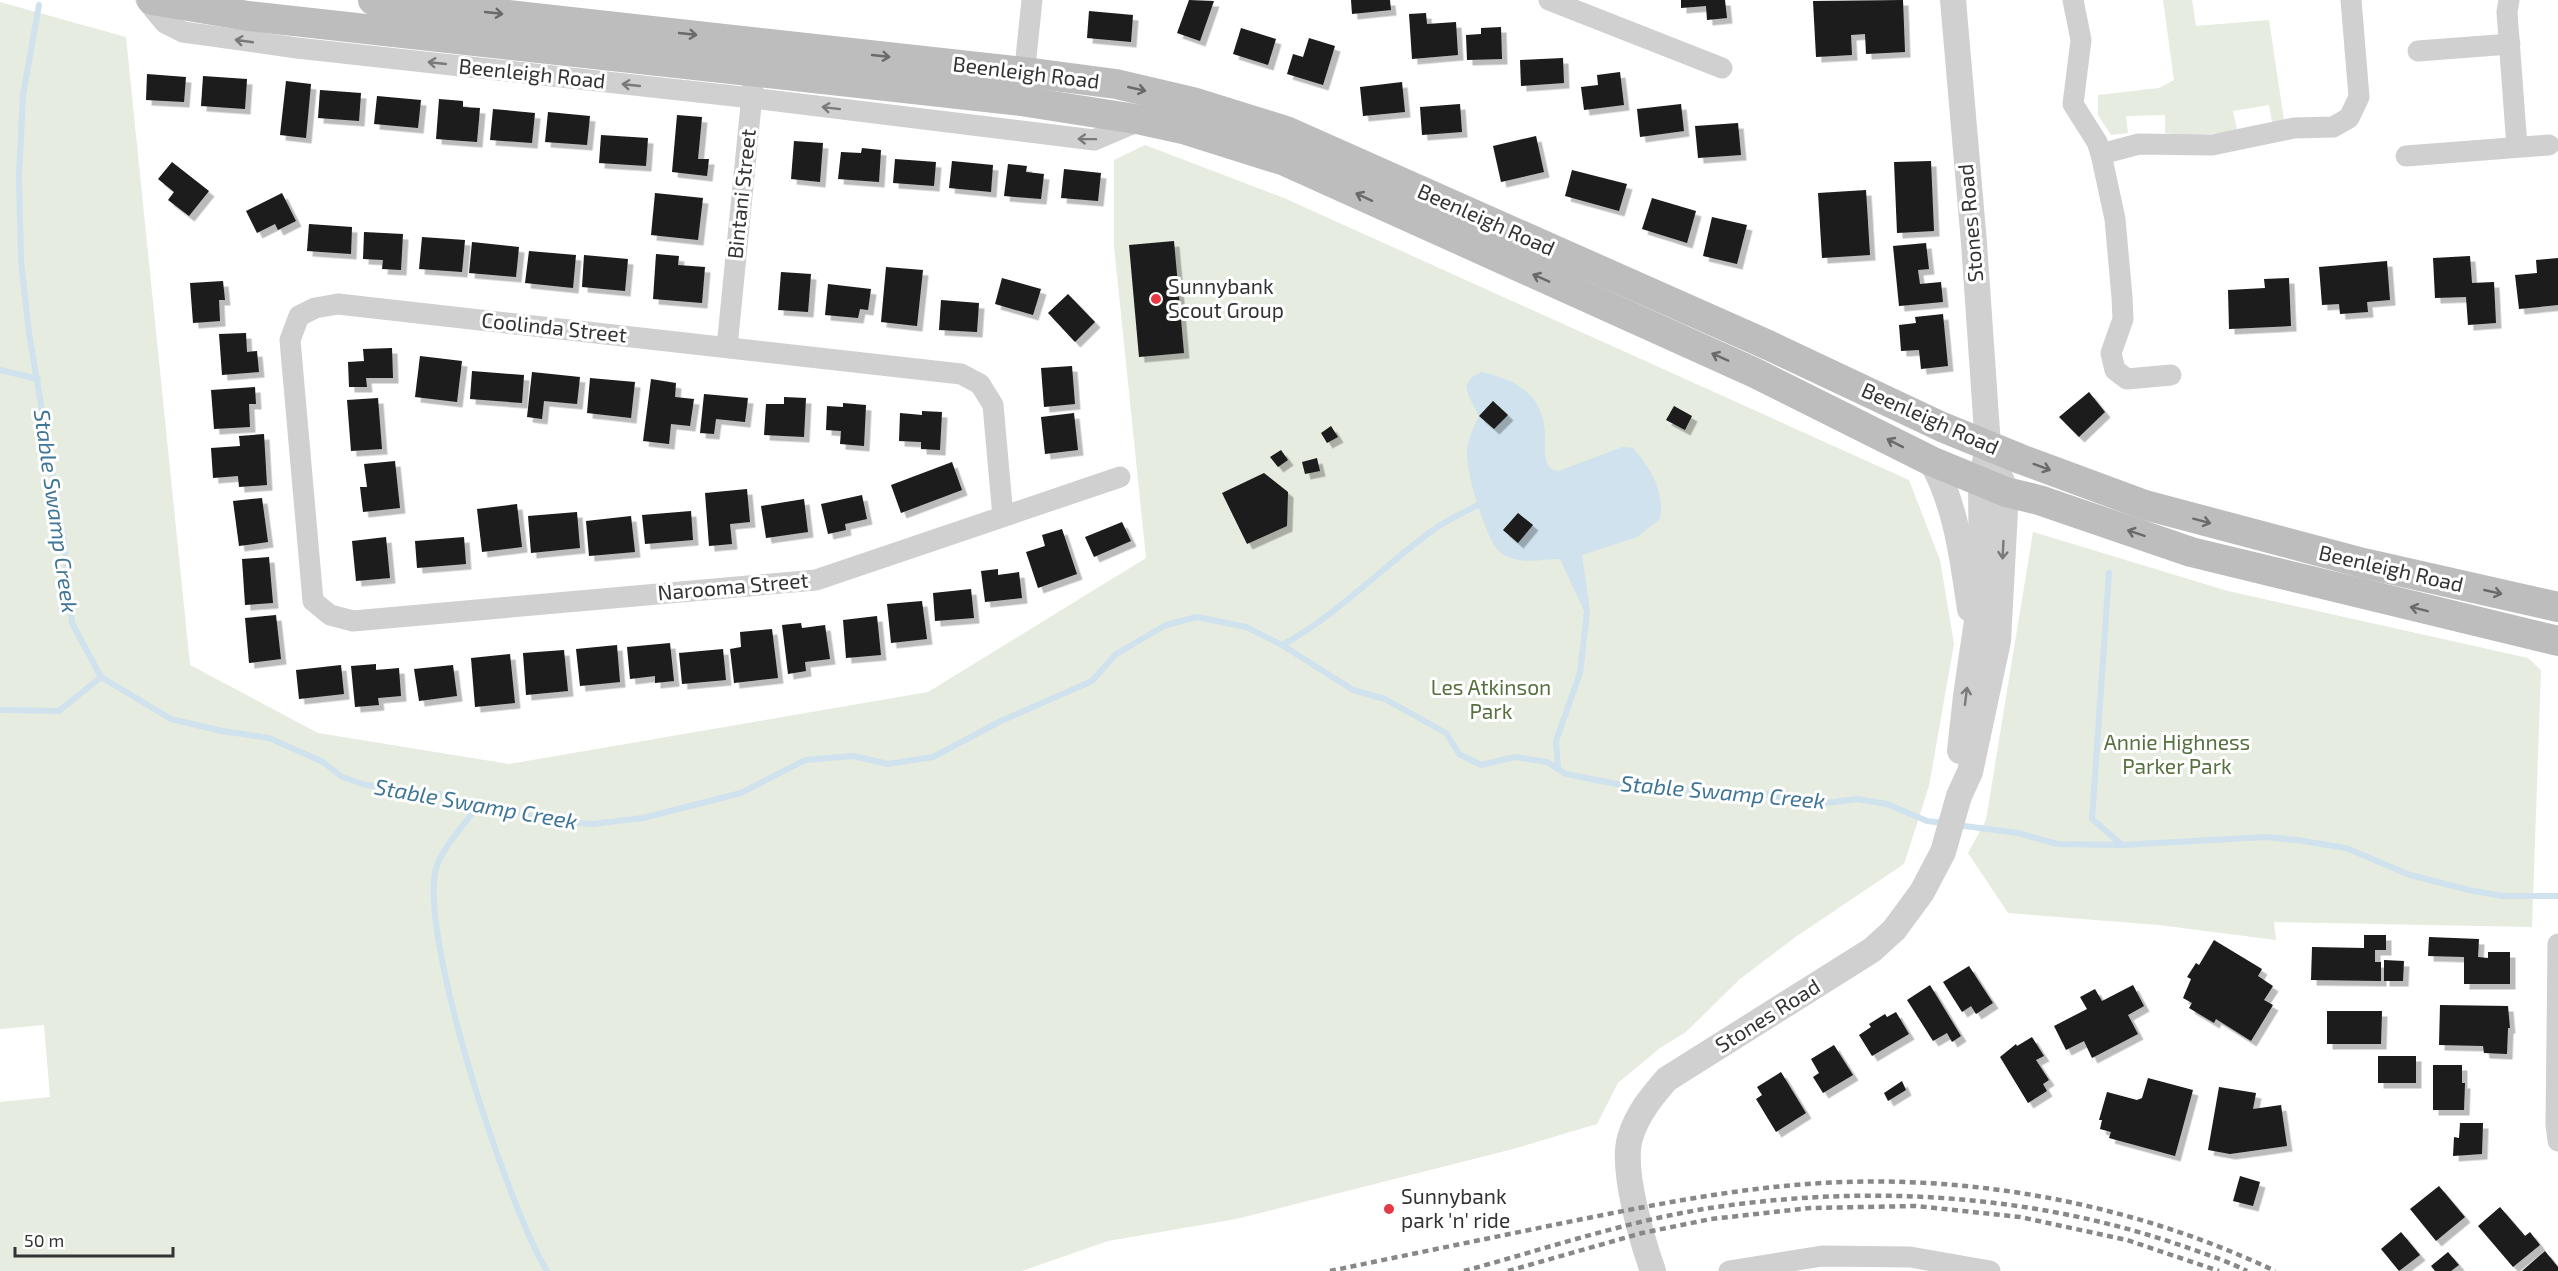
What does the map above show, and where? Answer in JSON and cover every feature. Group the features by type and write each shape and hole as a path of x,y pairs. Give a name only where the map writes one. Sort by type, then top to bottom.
{"main road":[{"name":"Beenleigh Road","path":"152,0 248,16 753,85 1116,84 1193,102 1286,130 1768,345 1942,427 2145,506 2363,563 2558,607"},
{"name":"Beenleigh Road","path":"373,0 758,42 1023,86 1142,120 1183,129 1285,161 1755,373 1931,461 1993,488 2039,500 2191,552 2558,641"}],"street":[{"name":"Beenleigh Road","path":"146,0 165,23 183,32 309,49 753,85 1094,140 1142,120"},
{"path":"1023,86 1032,0"},
{"path":"1549,0 1722,68"},
{"name":"Stones Road","path":"1646,1264 1630,1180 1628,1155 1630,1138 1648,1100 1667,1079 1872,950 1894,930 1922,892 1943,852 1959,796 1970,772 1998,641 1993,488 1953,0"},
{"path":"2073,0 2081,40 2073,104 2097,142 2115,219 2123,319 2111,353 2115,370 2127,379 2171,375"},
{"path":"2101,154 2139,144 2212,145 2294,128 2333,127 2349,118 2359,97 2351,0"},
{"path":"2509,0 2507,12 2517,147"},
{"name":"Bintani Street","path":"727,347 758,42"},
{"path":"2418,51 2510,44"},
{"path":"2406,156 2549,145"},
{"name":"Coolinda Street","path":"330,615 313,601 290,340 299,316 315,308 338,304 961,374 980,384 993,405 1003,518"},
{"name":"Stones Road","path":"1931,461 1943,482 1949,502 1974,633"},
{"name":"Narooma Street","path":"330,615 352,621 816,580 1120,477"},
{"name":"Stones Road","path":"1959,796 1960,755 1993,488"},
{"path":"2558,944 2556,1124 2558,1141"},
{"path":"1729,1271 1822,1256 1910,1257 1990,1271"}],"green space":[{"path":"2163,0 2192,0 2196,26 2269,20 2284,120 2272,122 2269,105 2233,111 2237,130 2210,134 2184,134 2165,133 2165,115 2126,116 2128,133 2111,135 2098,115 2098,95 2159,88 2174,80"},
{"name":"Les Atkinson Park","path":"0,2 126,37 190,665 318,733 509,764 928,692 1146,558 1114,246 1114,160 1145,145 1284,198 1909,480 1940,560 1954,644 1929,786 1904,864 1794,938 1740,979 1686,1032 1660,1048 1618,1083 1597,1124 1513,1149 1236,1219 1108,1241 1022,1271 0,1271 0,1102 50,1097 44,1025 0,1029"},
{"name":"Annie Highness Parker Park","path":"2033,532 2228,591 2528,658 2541,670 2532,927 2274,922 2276,940 2159,925 2008,913 1968,853 1986,820"}],"water":[{"path":"1481,372 1518,385 1535,401 1544,423 1546,458 1551,469 1558,471 1623,447 1633,448 1655,481 1660,499 1660,519 1637,537 1582,555 1590,611 1585,613 1560,559 1528,561 1508,557 1493,543 1482,519 1473,490 1467,455 1469,439 1479,416 1466,386 1471,378"}],"building":[{"path":"1189,0 1214,1 1200,41 1177,33"},
{"path":"1351,0 1390,0 1391,10 1352,14"},
{"path":"1681,0 1725,0 1727,18 1707,20 1706,6 1681,8"},
{"path":"1903,0 1905,52 1866,54 1865,34 1851,35 1852,55 1816,57 1813,1"},
{"path":"1089,11 1133,15 1131,42 1087,38"},
{"path":"1426,13 1427,24 1456,22 1458,55 1412,59 1409,14"},
{"path":"1501,27 1502,59 1467,60 1466,35 1481,34 1481,28"},
{"path":"1241,28 1276,39 1268,65 1233,54"},
{"path":"1309,38 1335,46 1323,85 1287,74 1293,54 1303,57"},
{"path":"1563,58 1564,83 1521,86 1520,60"},
{"path":"1620,72 1624,105 1584,110 1581,87 1598,85 1597,75"},
{"path":"147,74 186,77 184,102 146,100"},
{"path":"203,76 247,79 245,109 201,106"},
{"path":"286,81 311,84 306,138 280,135"},
{"path":"1402,82 1405,112 1363,116 1360,87"},
{"path":"320,90 361,93 359,121 318,118"},
{"path":"377,96 421,100 418,128 374,124"},
{"path":"439,99 463,101 463,107 480,108 477,142 436,139"},
{"path":"1460,104 1462,132 1422,135 1420,107"},
{"path":"1681,104 1684,131 1640,137 1637,109"},
{"path":"493,109 535,113 532,143 490,140"},
{"path":"548,112 590,116 587,145 545,142"},
{"path":"677,115 702,117 698,159 709,159 707,176 672,172"},
{"path":"1738,123 1741,155 1698,158 1695,126"},
{"path":"601,135 648,138 646,166 599,163"},
{"path":"1536,136 1544,172 1501,182 1493,146"},
{"path":"794,141 823,143 820,182 791,179"},
{"path":"862,148 881,150 879,182 838,179 841,152 861,153"},
{"path":"895,159 936,162 934,186 893,183"},
{"path":"952,161 993,165 991,192 949,188"},
{"path":"1931,161 1934,231 1897,233 1894,162"},
{"path":"172,162 209,191 189,216 168,200 174,192 158,179"},
{"path":"1008,164 1027,166 1026,172 1044,174 1041,199 1004,196"},
{"path":"1064,169 1101,173 1098,201 1061,198"},
{"path":"1572,170 1627,184 1619,211 1565,196"},
{"path":"1866,190 1870,255 1822,258 1818,193"},
{"path":"282,193 296,221 278,230 275,224 257,233 246,211"},
{"path":"655,193 703,198 698,240 651,235"},
{"path":"1652,198 1696,211 1687,243 1642,229"},
{"path":"1712,217 1747,225 1737,264 1703,256"},
{"path":"309,224 352,227 351,254 307,251"},
{"path":"364,232 403,234 401,270 382,269 383,260 363,259"},
{"path":"422,237 465,240 462,272 419,269"},
{"name":"Sunnybank Scout Group","path":"1174,241 1184,353 1139,357 1129,245"},
{"path":"472,242 519,247 516,277 469,273"},
{"path":"1926,243 1929,269 1918,270 1920,284 1941,282 1943,302 1899,306 1893,246"},
{"path":"529,251 576,255 573,288 525,283"},
{"path":"656,254 679,256 678,265 705,267 702,303 653,299"},
{"path":"584,255 628,259 625,291 582,287"},
{"path":"2470,256 2472,283 2494,282 2496,323 2468,325 2466,297 2435,298 2433,258"},
{"path":"2558,258 2558,305 2519,309 2515,275 2537,273 2536,260"},
{"path":"2387,261 2390,300 2367,302 2368,312 2340,314 2339,304 2322,305 2319,267"},
{"path":"886,267 923,270 917,326 881,322"},
{"path":"781,272 811,274 808,312 778,310"},
{"path":"1002,278 1041,289 1033,315 995,304"},
{"path":"2289,278 2291,326 2229,329 2228,290 2265,288 2264,279"},
{"path":"223,281 225,300 219,300 220,321 193,323 190,283"},
{"path":"828,284 871,289 868,310 860,309 858,318 825,315"},
{"path":"1068,294 1095,322 1075,342 1048,313"},
{"path":"941,300 979,303 977,332 939,330"},
{"path":"1943,314 1948,366 1921,369 1919,350 1901,351 1899,325 1916,323 1915,317"},
{"path":"246,333 247,352 257,351 259,372 222,375 219,334"},
{"path":"392,348 393,378 366,378 367,387 349,387 348,362 364,361 363,349"},
{"path":"420,356 462,361 457,402 415,397"},
{"path":"1072,366 1075,404 1044,407 1041,368"},
{"path":"472,371 524,375 522,403 470,399"},
{"path":"532,372 580,377 577,404 544,401 542,419 527,417"},
{"path":"590,378 635,382 631,418 587,413"},
{"path":"651,379 676,383 675,397 694,399 690,426 671,424 669,444 643,441"},
{"path":"255,387 256,404 249,404 250,427 214,429 211,390"},
{"path":"2089,392 2105,412 2079,437 2059,417"},
{"path":"704,394 748,398 745,422 716,419 714,434 700,433"},
{"path":"784,397 806,398 804,437 764,435 766,404 784,404"},
{"path":"378,398 382,449 351,451 347,400"},
{"path":"1493,401 1508,415 1494,429 1479,416"},
{"path":"843,403 866,405 864,446 840,444 841,431 826,430 827,406 843,407"},
{"path":"1674,406 1692,416 1685,430 1666,420"},
{"path":"922,411 942,412 940,450 921,449 921,442 899,441 900,413 922,415"},
{"path":"1074,413 1078,450 1045,454 1041,417"},
{"path":"1331,426 1338,437 1327,443 1321,433"},
{"path":"264,434 267,485 239,487 238,476 213,478 211,448 240,446 239,436"},
{"path":"1281,450 1288,460 1278,467 1270,457"},
{"path":"1317,458 1320,471 1305,474 1302,462"},
{"path":"395,461 400,508 363,512 360,487 367,487 364,464"},
{"path":"952,462 962,490 901,513 891,485"},
{"path":"1264,473 1288,492 1287,526 1247,544 1222,493"},
{"path":"747,489 750,522 730,524 732,544 709,546 705,493"},
{"path":"862,495 867,519 845,524 846,530 828,534 821,504"},
{"path":"262,498 268,542 239,546 233,501"},
{"path":"804,499 808,532 766,538 761,506"},
{"path":"517,504 522,547 482,552 477,509"},
{"path":"691,511 693,540 645,544 642,515"},
{"path":"577,512 580,548 531,553 528,516"},
{"path":"1518,513 1533,525 1518,543 1503,530"},
{"path":"631,516 635,552 589,556 586,521"},
{"path":"1122,522 1131,541 1094,557 1085,537"},
{"path":"1062,529 1077,574 1038,588 1026,552 1045,546 1042,535"},
{"path":"386,537 390,578 356,581 352,541"},
{"path":"464,537 466,564 417,568 415,541"},
{"path":"269,557 273,603 245,605 242,559"},
{"path":"998,569 998,575 1019,572 1022,598 985,602 981,571"},
{"path":"971,589 974,618 935,621 933,593"},
{"path":"922,601 927,639 891,643 887,604"},
{"path":"276,615 281,659 249,663 245,618"},
{"path":"877,616 881,655 846,658 843,620"},
{"path":"801,623 802,628 825,625 830,659 805,662 806,671 788,674 782,625"},
{"path":"772,629 778,678 734,683 730,649 741,647 740,632"},
{"path":"670,643 674,681 655,683 655,676 630,679 627,647"},
{"path":"617,645 620,682 580,686 576,649"},
{"path":"723,649 726,680 682,684 679,653"},
{"path":"564,650 568,691 526,695 523,653"},
{"path":"510,654 515,703 475,707 471,658"},
{"path":"376,664 376,670 399,668 401,696 378,698 379,705 355,707 351,666"},
{"path":"341,665 344,694 299,699 296,670"},
{"path":"453,665 457,696 419,701 414,669"},
{"path":"2364,935 2386,935 2386,950 2375,950 2375,962 2381,962 2381,981 2311,980 2312,947 2364,948"},
{"path":"2429,937 2479,939 2478,957 2488,958 2488,952 2510,952 2510,984 2464,984 2464,957 2428,956"},
{"path":"2214,940 2262,969 2258,976 2273,986 2264,1000 2273,1005 2251,1041 2216,1019 2214,1023 2189,1008 2192,1003 2183,998 2191,979 2187,977 2196,963 2199,965"},
{"path":"2384,960 2404,961 2403,981 2384,981"},
{"path":"1969,966 1993,1003 1976,1014 1971,1006 1962,1012 1943,982"},
{"path":"1930,985 1961,1036 1952,1042 1947,1033 1933,1041 1907,1000"},
{"path":"2133,985 2144,1006 2128,1015 2138,1034 2092,1058 2084,1041 2066,1050 2054,1026 2087,1009 2080,997 2095,989 2102,1001"},
{"path":"2440,1005 2508,1006 2510,1028 2508,1028 2507,1054 2484,1053 2483,1046 2439,1045"},
{"path":"2327,1011 2382,1011 2381,1044 2327,1044"},
{"path":"1896,1012 1909,1034 1872,1056 1859,1035 1871,1027 1869,1024 1885,1014 1887,1017"},
{"path":"2032,1037 2044,1056 2036,1060 2049,1080 2043,1084 2047,1091 2028,1103 2000,1057 2016,1044 2017,1046"},
{"path":"1834,1045 1853,1075 1823,1093 1813,1077 1819,1073 1811,1059"},
{"path":"2378,1056 2416,1056 2416,1083 2378,1083"},
{"path":"2433,1065 2462,1065 2462,1083 2465,1083 2464,1110 2433,1110"},
{"path":"1781,1072 1806,1113 1776,1132 1756,1099 1762,1095 1757,1087"},
{"path":"2148,1078 2193,1090 2175,1156 2109,1138 2111,1132 2100,1129 2102,1120 2099,1120 2107,1092 2137,1100 2142,1098"},
{"path":"1902,1081 1906,1090 1888,1101 1884,1093"},
{"path":"2219,1087 2256,1093 2253,1109 2281,1105 2287,1146 2230,1154 2208,1150"},
{"path":"2460,1123 2483,1123 2482,1154 2453,1156 2454,1137 2459,1138"},
{"path":"2240,1176 2260,1182 2253,1206 2233,1201"},
{"path":"2439,1186 2465,1217 2436,1241 2410,1209"},
{"path":"2500,1207 2525,1236 2530,1232 2540,1245 2513,1267 2478,1226"},
{"path":"2401,1232 2420,1255 2399,1271 2381,1249"},
{"path":"2545,1251 2558,1267 2558,1271 2522,1271"},
{"path":"2448,1252 2459,1265 2451,1271 2435,1271 2431,1266"}],"waterway":[{"name":"Stable Swamp Creek","path":"39,5 23,95 19,175 21,261 29,333 64,543 72,623 101,677 171,719 222,731 269,738 323,762 342,777 366,785 439,794 545,820 592,824 643,818 741,793 805,760 853,756 888,764 933,757 1001,721 1092,681 1116,654 1166,625 1197,617 1246,627 1282,645 1353,690 1385,699 1446,733 1459,754 1481,765 1515,757 1547,762 1566,774 1647,790 1749,791 1818,804 1857,799 1887,804 1927,821 1944,823"},
{"path":"0,370 38,379"},
{"path":"1282,645 1303,633 1341,605 1433,530 1478,505"},
{"path":"2109,573 2092,819 2121,844"},
{"path":"1558,769 1556,741 1580,673 1587,612"},
{"path":"0,710 59,711 101,677"},
{"path":"479,805 450,842 437,865 434,898 440,947 452,1006 490,1133 530,1239 547,1271"},
{"name":"Stable Swamp Creek","path":"1957,825 2018,833 2057,844 2122,845 2266,837 2297,840 2346,848 2410,875 2469,890 2503,896 2558,896"}],"railway":[{"path":"1330,1271 1684,1200 1776,1187 1867,1182 1927,1183 1987,1188 2106,1210 2220,1247 2275,1271"},
{"path":"1464,1271 1648,1220 1710,1208 1768,1201 1884,1196 1942,1198 2058,1213 2171,1242 2247,1271"},
{"path":"1508,1271 1642,1233 1711,1219 1810,1208 1916,1206 2020,1217 2127,1240 2219,1271"}],"place":[{"name":"Sunnybank Scout Group","path":"1156,299"},
{"name":"Sunnybank park 'n' ride","path":"1389,1209"}]}
